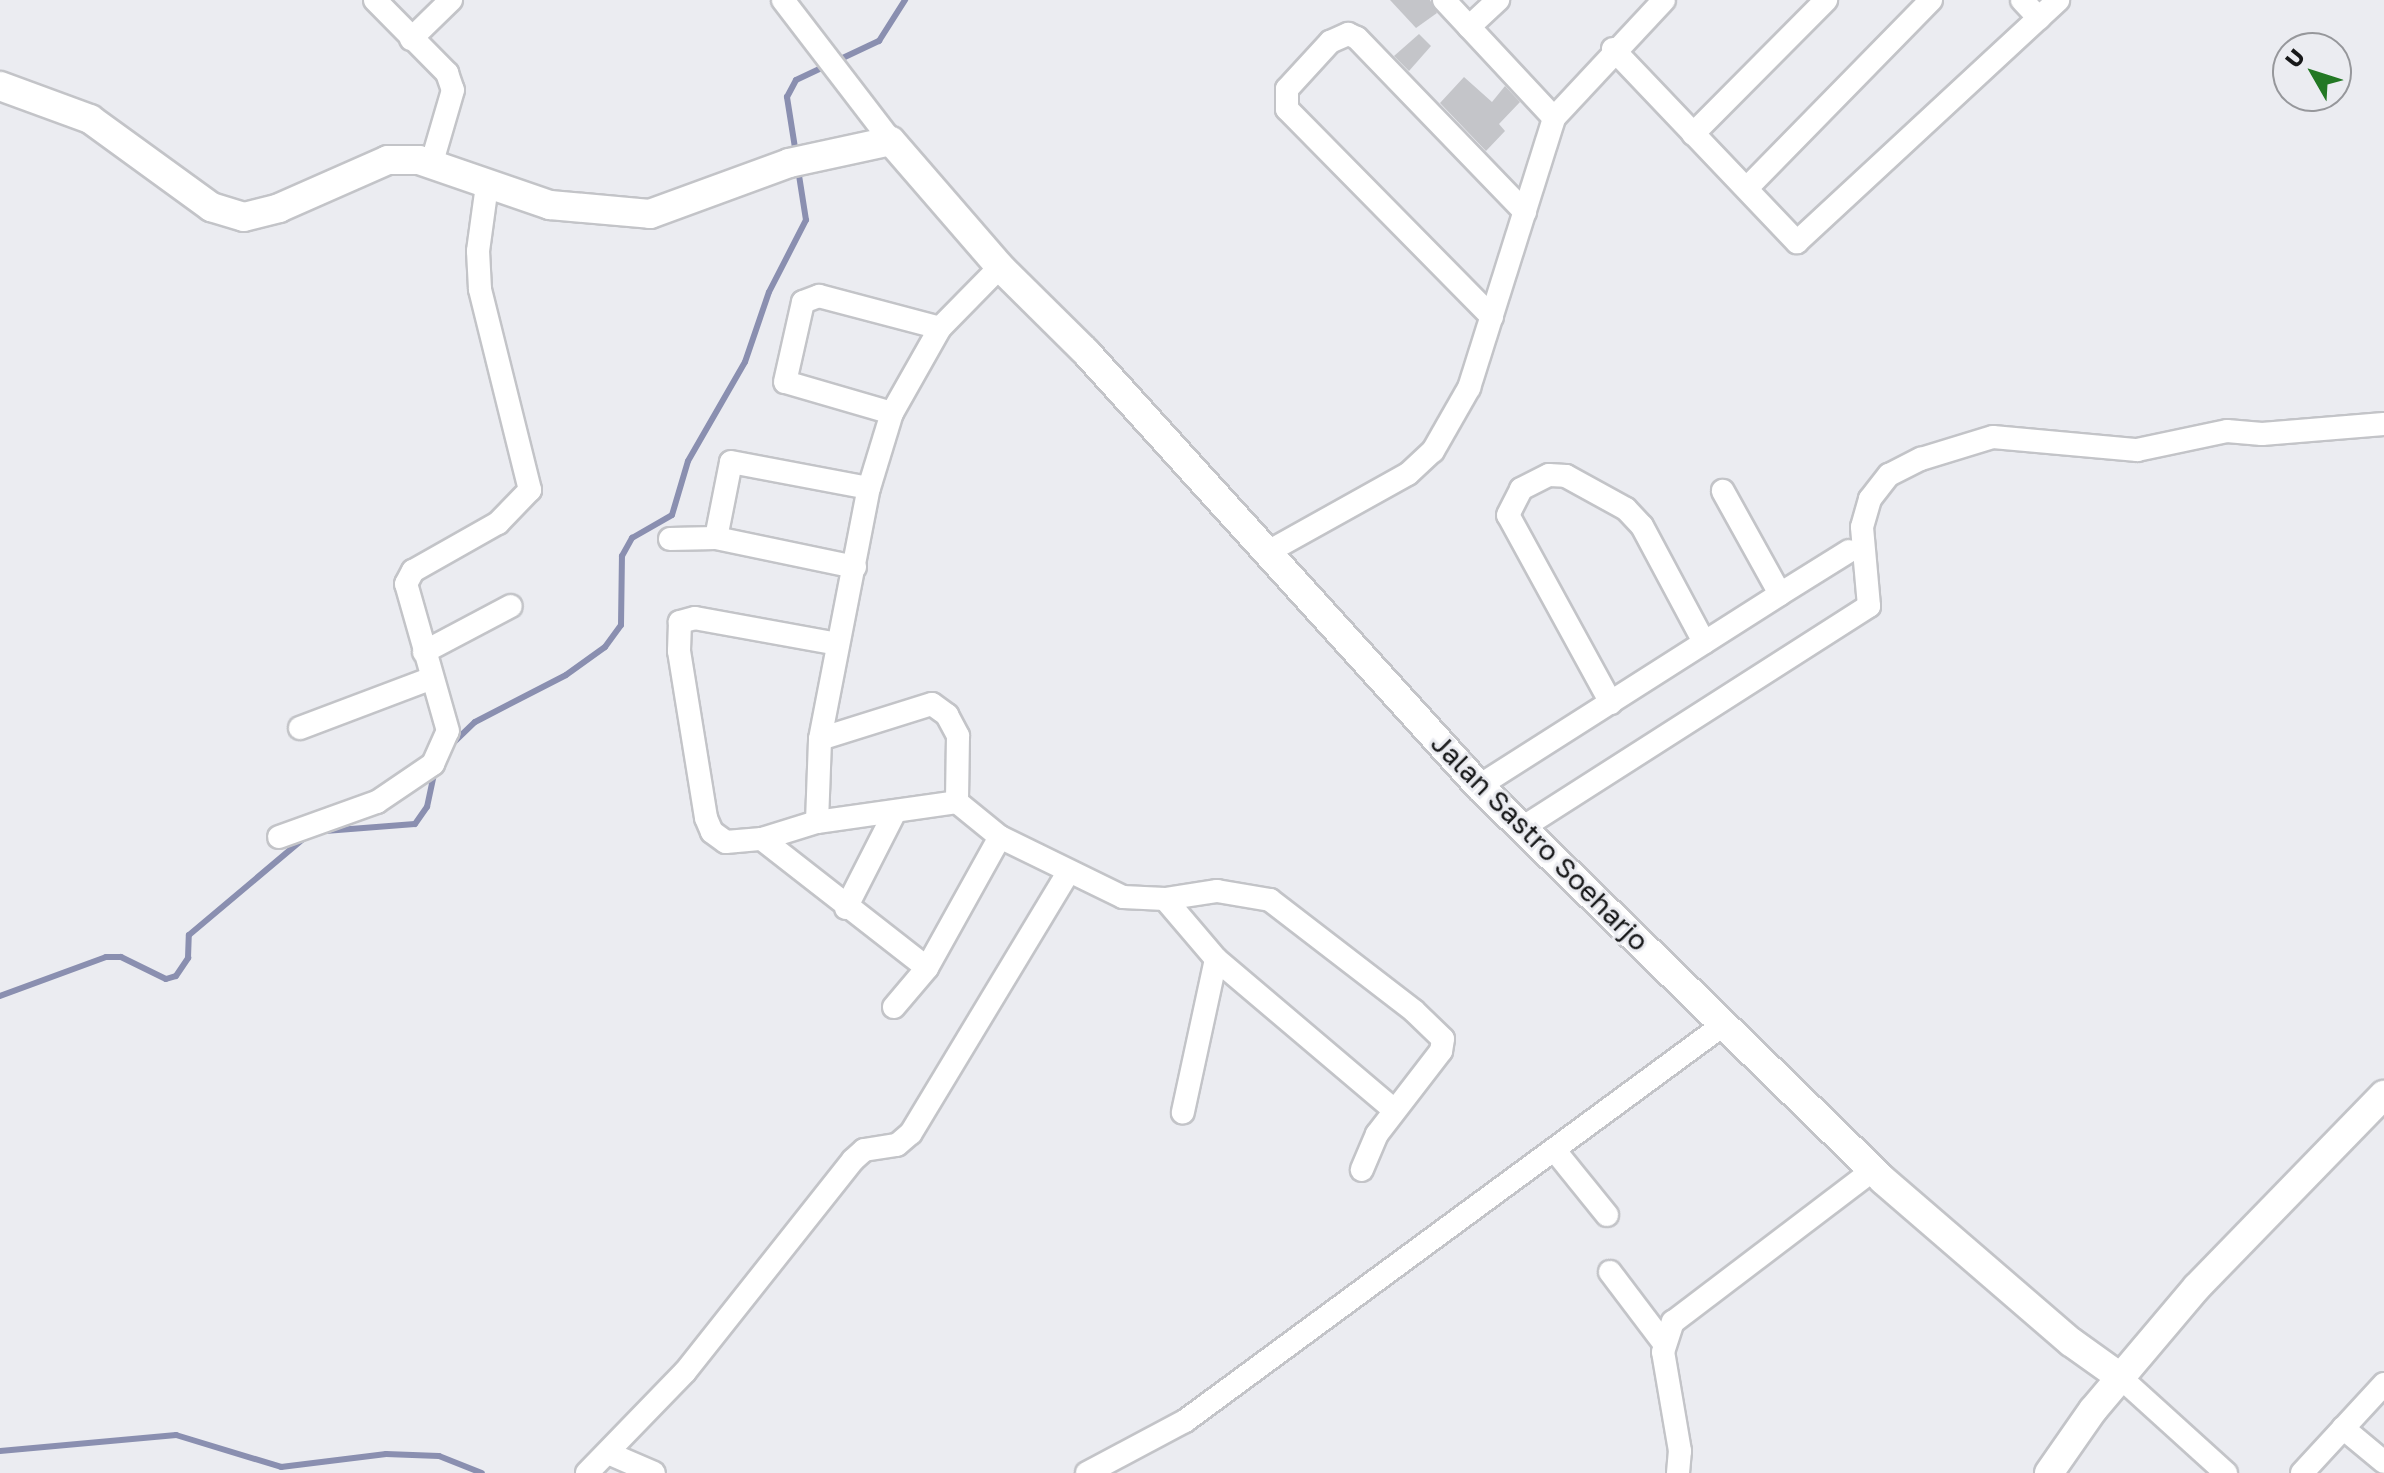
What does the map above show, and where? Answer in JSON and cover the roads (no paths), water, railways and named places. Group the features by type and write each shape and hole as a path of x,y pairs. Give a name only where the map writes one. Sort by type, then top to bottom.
{"street":[{"path":"375,0 447,73 453,90 431,165"},
{"path":"411,39 451,0"},
{"path":"0,86 90,119 211,207 244,217 279,208 388,160 431,165 550,205 650,214 789,163 891,141 783,0"},
{"path":"1444,0 1554,118"},
{"path":"1469,27 1498,0"},
{"path":"1266,553 1408,474 1433,451 1469,388 1554,118 1613,49 1664,0"},
{"path":"1693,134 1826,0"},
{"path":"1747,188 1931,0"},
{"path":"2022,0 2039,18"},
{"path":"1613,49 1747,188 1791,239 1803,241 2058,0"},
{"path":"1492,317 1287,109 1287,89 1330,42 1348,34 1357,38 1525,212"},
{"name":"Jalan Sastro Soeharjo","path":"891,141 1000,267 1085,351 1479,786 1873,1170 2051,1326 2120,1377"},
{"path":"279,837 377,802 433,764 448,731 407,595 413,571 498,523 530,490 480,289 478,251 487,185"},
{"path":"817,822 820,739 869,488 892,413 940,328 1000,267"},
{"path":"892,413 785,382 803,302 819,296 940,328"},
{"path":"1522,828 1869,606 1862,527 1870,499 1889,475 1921,459 1993,437 2137,450 2227,431 2262,434 2384,424"},
{"path":"716,538 731,462 869,488"},
{"path":"1611,703 1508,515 1521,489 1549,475 1566,476 1626,509 1642,526 1704,642"},
{"path":"1723,491 1780,594"},
{"path":"670,539 716,538 855,567"},
{"path":"1479,786 1849,551"},
{"path":"424,652 511,606"},
{"path":"838,644 695,618 680,622 679,651 706,818 712,832 726,842 762,839 817,822 957,802 1000,837 1067,874 1123,897 1165,899 1217,891 1270,900 1414,1011 1443,1039 1441,1051 1394,1110 1362,1170"},
{"path":"300,728 432,678"},
{"path":"820,739 932,704 947,715 958,736 957,802"},
{"path":"846,908 895,812"},
{"path":"894,1007 927,968 1000,837"},
{"path":"762,839 846,908 927,968"},
{"path":"587,1473 764,1278 853,1160 864,1150 897,1145 911,1133 1067,874"},
{"path":"1165,899 1216,959 1394,1110"},
{"path":"1183,1112 1216,959"},
{"path":"1087,1473 1185,1421 1556,1152 1723,1025"},
{"path":"2049,1473 2120,1377 2197,1287 2384,1095"},
{"path":"1556,1152 1607,1215"},
{"path":"1663,1342 1682,1313 1873,1170"},
{"path":"1610,1272 1663,1342 1680,1451 1678,1473"},
{"path":"2120,1377 2226,1473"},
{"path":"2302,1473 2384,1384"},
{"path":"2343,1428 2384,1462"},
{"path":"608,1453 654,1473"}],"waterway":[{"path":"796,154 787,97 796,80 879,41 905,0"},
{"path":"451,745 475,722 566,675 605,647 621,625 622,556 632,538 672,515 688,461 745,362 769,292 806,220 798,169"},
{"path":"325,831 415,824 427,807 435,770"},
{"path":"0,996 106,957 121,957 166,979 176,976 188,958 189,935 304,838"},
{"path":"0,1451 176,1435 281,1467 386,1454 439,1456 482,1473"}]}
